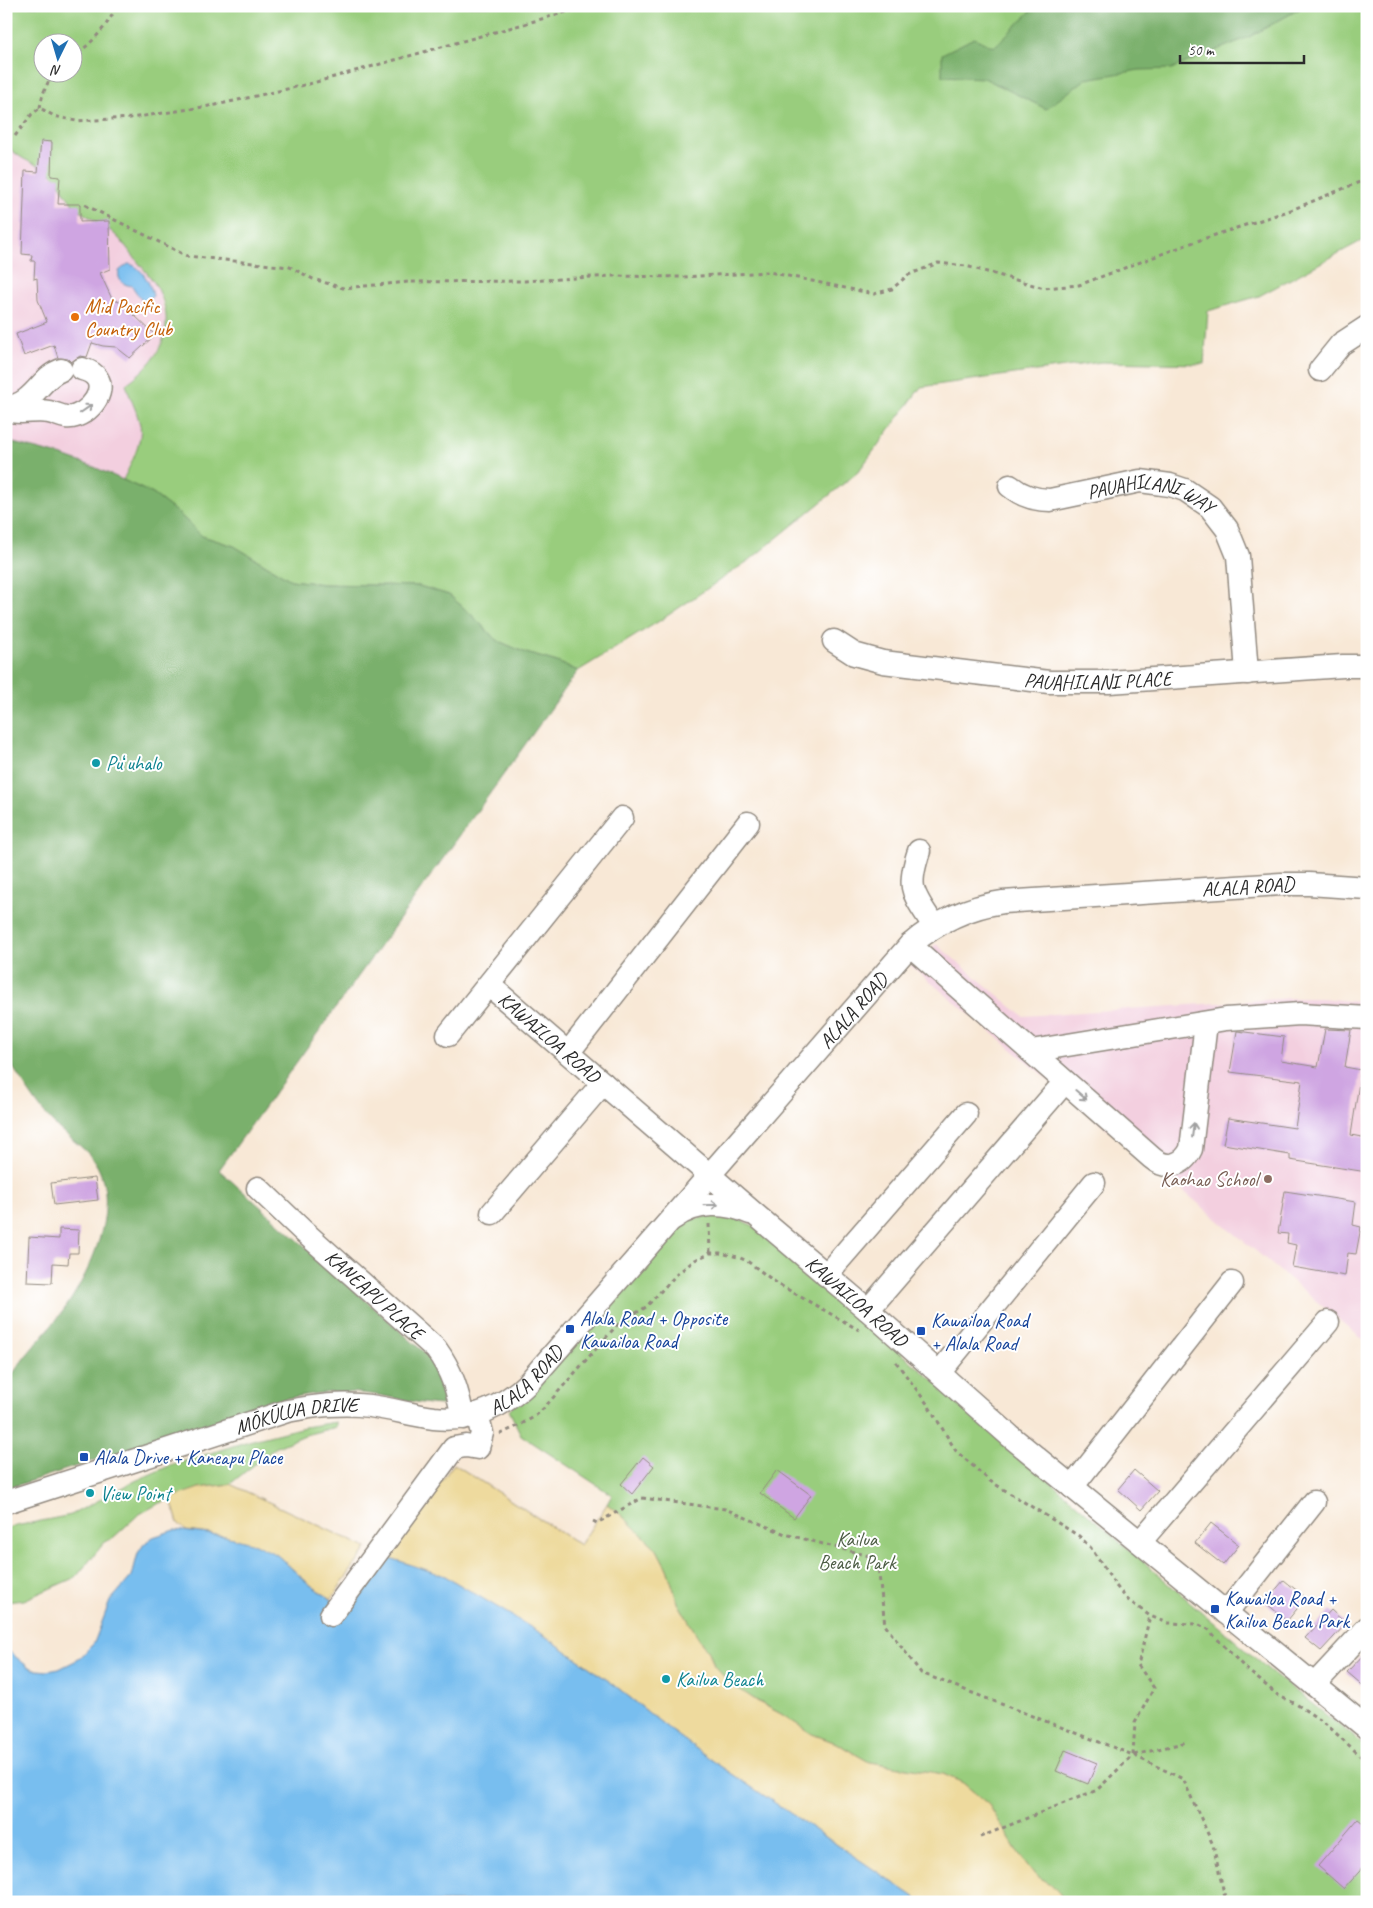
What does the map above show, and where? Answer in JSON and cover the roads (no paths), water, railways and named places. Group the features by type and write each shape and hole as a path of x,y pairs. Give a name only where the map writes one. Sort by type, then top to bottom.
{"street":[{"path":"1320,370 1341,344 1367,327"},
{"path":"53,413 46,401 44,387 63,373"},
{"path":"63,373 92,374 98,382 99,396 95,402 75,416 65,418 41,411 18,413 6,409 25,401 63,373"},
{"name":"PAUAHILANI WAY","path":"1010,486 1033,499 1050,500 1125,483 1155,482 1185,490 1210,507 1228,529 1238,556 1247,673"},
{"name":"PAUAHILANI PLACE","path":"834,641 854,654 882,662 1049,682 1109,682 1367,666"},
{"path":"448,1035 622,818"},
{"path":"568,1053 748,823"},
{"path":"919,851 912,873 912,886 916,898 934,926"},
{"name":"ALALA ROAD","path":"470,1416 506,1402 530,1381 910,945 934,926 959,913 1003,902 1281,884 1327,884 1367,888"},
{"path":"910,945 1156,1161 1172,1165 1184,1160 1190,1149 1206,1023"},
{"name":"KAWAILOA ROAD","path":"489,985 868,1310 1010,1436 1367,1728"},
{"path":"1031,1051 1206,1023 1300,1014 1367,1018"},
{"path":"492,1213 603,1083"},
{"path":"868,1310 1057,1091"},
{"path":"826,1275 966,1114"},
{"path":"939,1373 1094,1183"},
{"name":"KANEAPU PLACE","path":"258,1188 302,1230 436,1349 444,1360 482,1437 478,1448 466,1446 454,1448 331,1615"},
{"path":"667,1223 689,1209 708,1205 736,1208 757,1216"},
{"path":"1072,1486 1232,1283"},
{"path":"1140,1542 1328,1322"},
{"name":"MŌKŪLUA DRIVE","path":"6,1502 287,1411 325,1405 350,1404 434,1418 470,1416"},
{"path":"1226,1613 1314,1502"},
{"path":"1314,1685 1367,1628"}],"water":[{"path":"128,264 141,271 148,281 153,296 147,301 142,301 132,286 123,283 120,279 119,271"},
{"path":"174,1530 225,1536 255,1544 277,1555 309,1584 345,1609 384,1556 445,1576 542,1634 613,1684 669,1729 720,1766 922,1902 6,1902 6,1649 27,1666 37,1670 59,1669 79,1659 94,1643 110,1601 132,1576 138,1553 144,1544 153,1537"}],"place":[{"name":"Mid Pacific Country Club","path":"75,317"},
{"name":"Puʻuhalo","path":"96,763"},
{"name":"Kaohao School","path":"1268,1179"},
{"name":"Alala Road + Opposite Kawailoa Road","path":"570,1329"},
{"name":"Kawailoa Road + Alala Road","path":"921,1331"},
{"name":"Alala Drive + Kaneapu Place","path":"84,1457"},
{"name":"View Point","path":"90,1493"},
{"name":"Kawailoa Road + Kailua Beach Park","path":"1215,1609"},
{"name":"Kailua Beach","path":"666,1679"}],"park label":[{"name":"Kailua Beach Park","path":"857,1550"}]}
